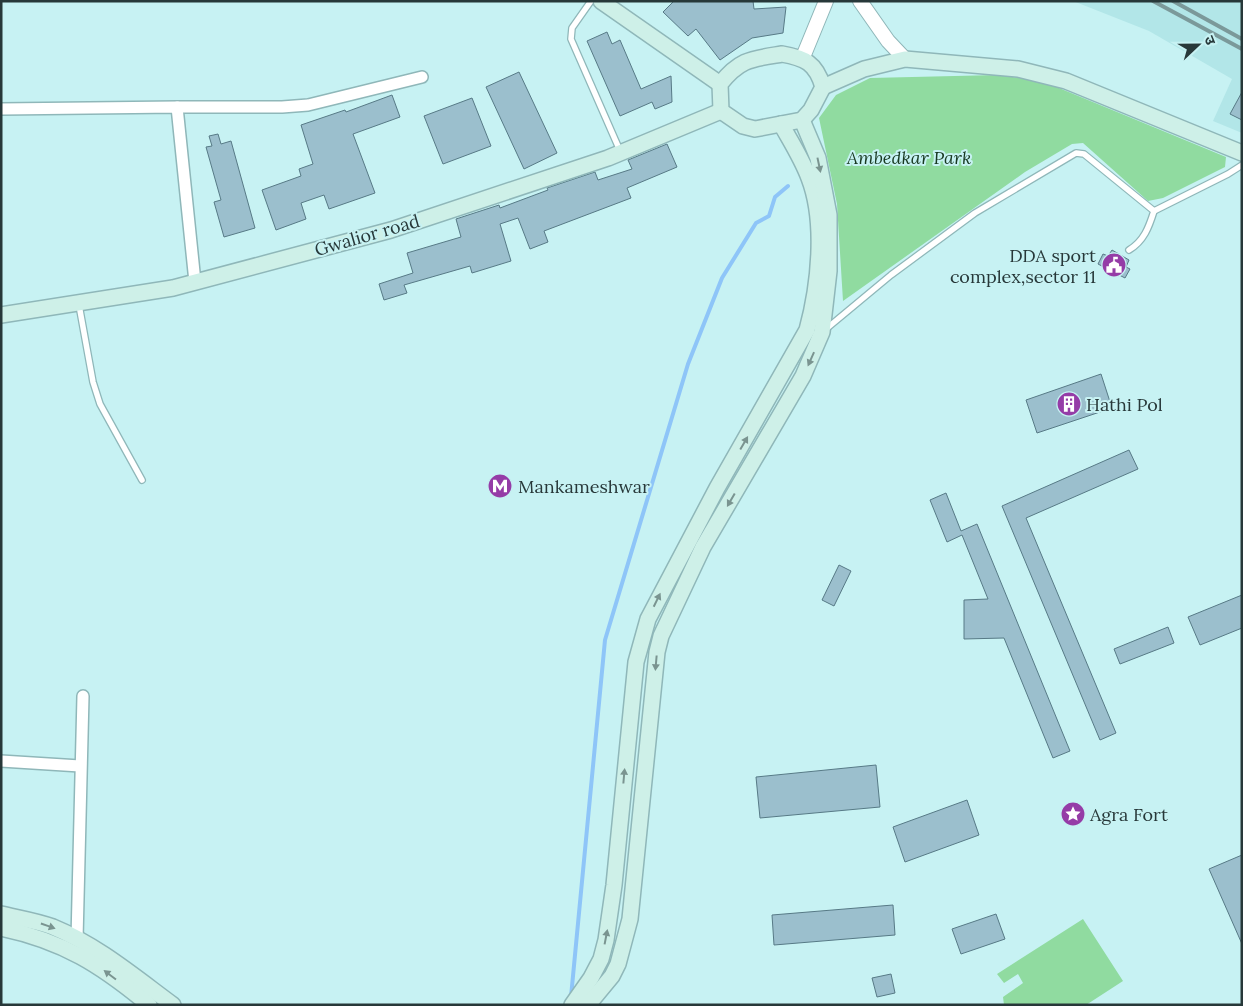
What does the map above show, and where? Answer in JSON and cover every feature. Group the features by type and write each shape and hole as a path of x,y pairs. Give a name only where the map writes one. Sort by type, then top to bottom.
{"main road":[{"path":"601,1 720,84"},
{"path":"823,87 819,73 802,58 782,54 754,59 733,67 720,84 721,111 743,126 755,129 802,120 811,110 823,87 864,69 905,59 1018,69 1066,81 1242,153"},
{"name":"Gwalior road","path":"1,314 173,288 391,230 621,152 721,111"},
{"path":"572,1005 590,994 612,976 618,964 630,920 657,652 661,636 703,548 803,376 822,332 829,271 829,214 818,158 802,120"},
{"path":"590,994 604,946 614,885 636,662 645,629 657,599 717,488 777,387 809,322 814,304 817,267 816,200 802,162 781,124"},
{"path":"645,629 661,636"},
{"path":"614,885 634,887"},
{"path":"1,914 52,926 77,939 102,954 172,1005"},
{"path":"1,928 26,933 57,944 93,962 149,1005"}],"street":[{"path":"802,58 826,1"},
{"path":"860,1 888,41 905,59"},
{"path":"1,109 282,107 308,105 422,77"},
{"path":"177,107 195,282"},
{"path":"77,939 80,766 84,696"},
{"path":"1,761 80,766"}],"lane":[{"path":"591,1 572,28 571,40 621,152"},
{"path":"822,332 890,275 975,213 1071,154 1084,154 1154,211"},
{"path":"1129,250 1137,245 1143,237 1154,211 1242,165"},
{"path":"78,303 93,382 100,404 142,480"}],"shaded area":[{"path":"1073,1 1242,1 1242,133 1213,121 1232,79 1149,31"}],"green space":[{"name":"Ambedkar Park","path":"997,75 1042,81 1226,157 1225,167 1163,198 1148,201 1083,143 1072,144 1025,172 843,301 837,204 819,118 836,95 870,78"},
{"path":"1083,919 1123,981 1086,1005 1004,1005 1003,997 1023,983 1018,974 1004,983 997,974"}],"building":[{"path":"674,1 753,1 754,9 786,7 783,33 752,38 720,60 696,29 688,36 663,12"},
{"path":"607,32 612,44 620,40 641,89 671,76 672,102 655,109 652,102 620,116 587,41"},
{"path":"519,72 557,153 524,169 486,87"},
{"path":"1242,92 1242,120 1230,114"},
{"path":"392,95 400,117 353,134 375,193 329,209 324,195 301,203 306,219 276,230 262,190 301,176 299,169 313,164 301,125 345,110 346,112"},
{"path":"472,98 491,146 443,164 424,116"},
{"path":"218,134 221,144 231,141 255,228 224,237 214,202 221,200 206,147 212,146 209,136"},
{"path":"667,144 677,167 627,188 631,198 544,231 548,242 530,249 518,218 500,224 511,261 472,273 470,266 404,285 407,293 384,300 379,284 413,273 407,253 461,237 456,219 499,205 500,208 548,190 547,188 595,172 598,180 632,169 628,160"},
{"name":"DDA sport complex,sector 11","path":"1112,250 1129,260 1126,267 1130,269 1125,278 1098,264 1103,254 1108,256"},
{"name":"Hathi Pol","path":"1101,374 1112,408 1037,433 1026,400"},
{"path":"1129,450 1138,469 1026,518 1116,733 1100,740 1002,506"},
{"path":"946,493 961,531 977,524 1070,751 1053,758 1004,638 964,639 964,600 988,599 962,535 947,542 930,500"},
{"path":"839,565 851,571 834,606 822,600"},
{"path":"1242,595 1242,628 1200,645 1188,617"},
{"path":"1168,627 1174,643 1120,664 1114,649"},
{"path":"876,765 880,807 760,818 756,777"},
{"path":"967,800 979,835 905,862 893,827"},
{"path":"1242,855 1242,944 1209,869"},
{"path":"893,905 895,935 774,945 772,915"},
{"path":"996,914 1005,939 961,954 952,929"},
{"path":"891,974 895,993 877,997 872,978"}],"waterway":[{"path":"571,997 605,640 688,364 722,278 756,223 769,216 775,197 788,186"}],"railway":[{"path":"1153,1 1242,49"},
{"path":"1173,1 1242,39"}],"place":[{"name":"DDA sport complex,sector 11","path":"1114,265"},
{"name":"Hathi Pol","path":"1069,404"},
{"name":"Mankameshwar","path":"500,486"},
{"name":"Agra Fort","path":"1073,814"}]}
